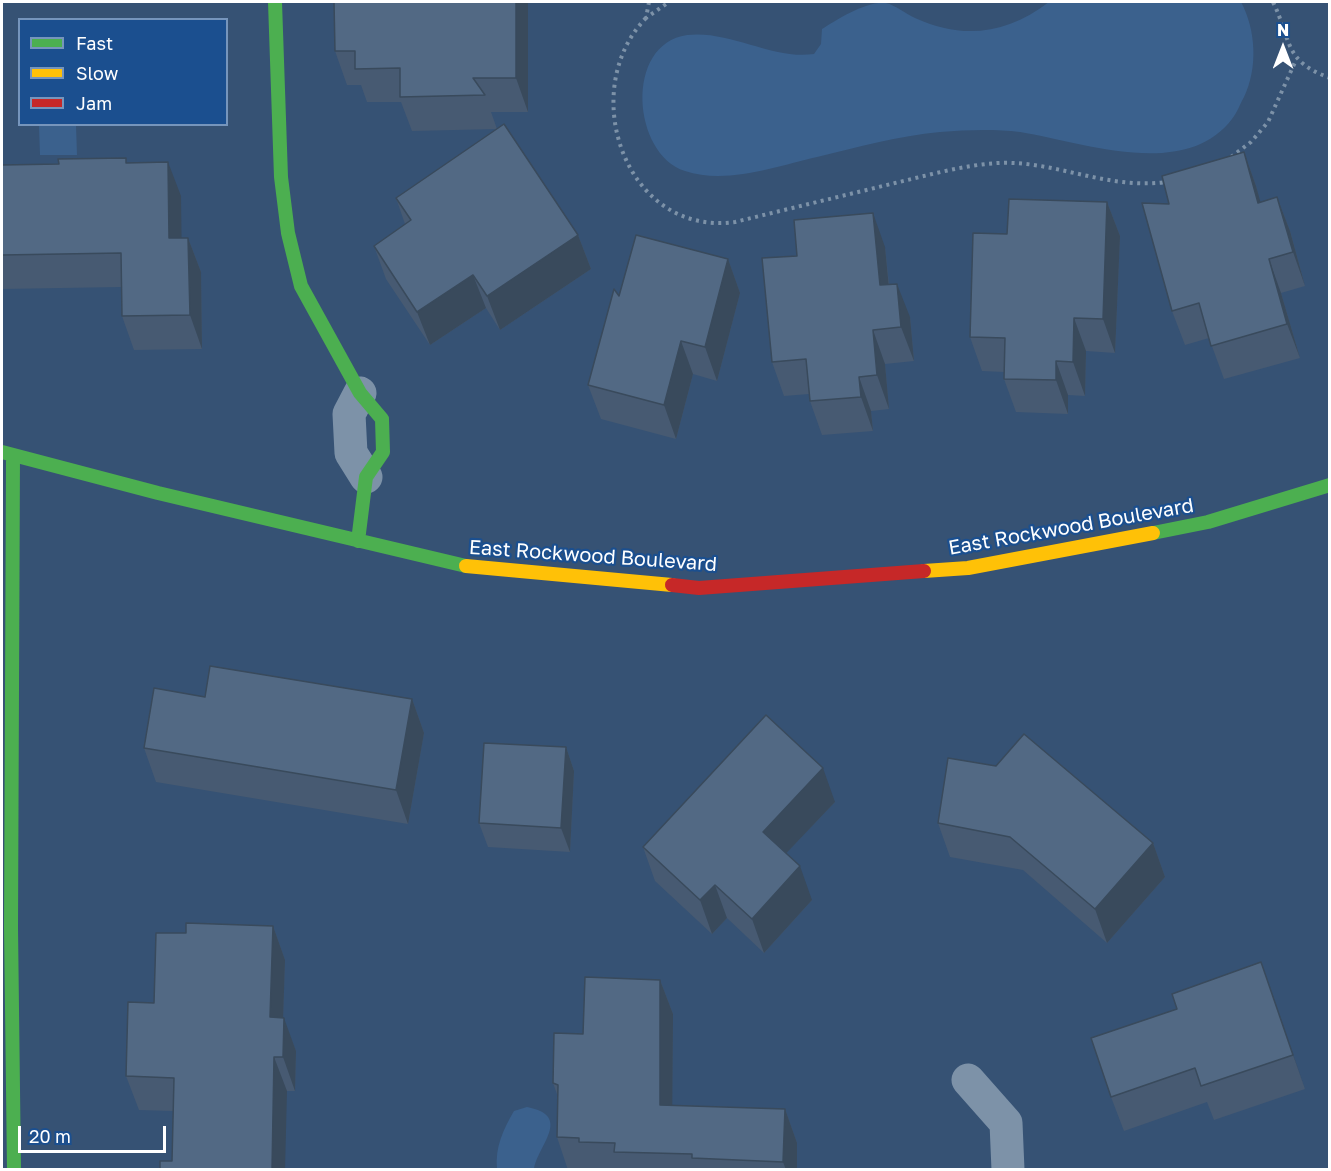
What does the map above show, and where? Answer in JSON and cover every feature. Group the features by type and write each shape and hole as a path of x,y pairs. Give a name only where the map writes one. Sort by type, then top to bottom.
{"street":[{"path":"275,2 281,177 288,233 301,286 360,393 349,414 351,453 366,477 358,541"},
{"path":"7,453 14,1170"},
{"name":"East Rockwood Boulevard","path":"7,453 158,494 460,565 699,588 968,568 1208,522 1329,485"},
{"path":"968,1080 1006,1123 1008,1170"}],"path":[{"path":"646,18 650,2"},
{"path":"669,2 646,18 629,40 618,65 614,101 617,135 627,164 655,202 681,216 710,223 735,222 953,169 999,163 1033,166 1124,183 1144,185 1174,181"},
{"path":"1273,2 1296,60 1310,71 1329,78"},
{"path":"1228,159 1251,142 1268,122 1296,60"}],"water":[{"path":"1049,2 1241,2 1250,25 1253,62 1249,86 1232,119 1212,138 1188,149 1161,153 1102,149 1020,132 990,130 940,132 893,139 751,173 717,176 685,171 667,161 654,144 646,123 642,100 645,78 653,58 667,43 687,35 719,37 783,53 814,54 821,44 822,29 852,12 879,3 886,3 933,25 967,31 1001,27 1033,13"},
{"path":"39,126 76,126 77,155 40,155"},
{"path":"527,1107 541,1111 548,1117 550,1124 534,1169 497,1169 499,1146 506,1125 514,1111"}],"building":[{"path":"334,2 516,2 516,78 473,78 485,95 400,97 400,68 355,69 355,51 335,51"},
{"path":"504,124 578,235 487,296 473,275 417,312 374,246 411,220 396,198"},
{"path":"1244,152 1258,203 1277,197 1293,252 1269,259 1287,324 1211,346 1199,303 1172,311 1142,203 1169,204 1162,176"},
{"path":"126,158 126,163 168,162 169,238 188,238 190,315 122,316 121,253 2,255 2,165 59,164 58,159"},
{"path":"1009,199 1107,202 1103,319 1074,318 1073,362 1056,361 1056,380 1004,379 1005,338 970,337 973,233 1007,234"},
{"path":"873,213 880,285 897,284 901,327 873,330 877,375 859,377 861,397 810,401 806,359 772,362 762,258 797,256 794,220"},
{"path":"636,235 728,259 705,347 681,341 664,405 588,385 614,289 619,296"},
{"path":"210,666 412,699 396,790 144,748 154,688 205,697"},
{"path":"766,715 823,768 763,832 800,866 752,919 715,885 700,900 643,847"},
{"path":"1024,734 1153,843 1095,909 1010,837 938,823 948,758 996,766"},
{"path":"484,743 566,747 561,828 479,823"},
{"path":"186,923 273,926 270,1017 284,1018 283,1057 274,1057 272,1170 160,1170 160,1161 172,1161 174,1078 126,1076 128,1002 154,1003 156,933 186,933"},
{"path":"1261,962 1293,1055 1201,1086 1195,1068 1111,1097 1091,1038 1177,1009 1172,994"},
{"path":"585,977 660,980 660,1105 785,1109 783,1162 692,1158 692,1154 614,1152 615,1143 579,1142 579,1138 557,1137 558,1085 553,1083 554,1033 583,1034"}],"traffic: fast":[{"path":"275,2 281,177 288,233 301,286 360,393 382,419 383,452 366,477 358,541"},
{"path":"2,452 158,493 466,566"},
{"path":"13,455 11,927 14,1170"},
{"path":"1153,533 1208,522 1330,485"}],"traffic: slow":[{"path":"924,571 968,568 1153,533"},
{"path":"466,566 672,585"}],"traffic: jam":[{"path":"672,585 699,588 924,571"}]}
